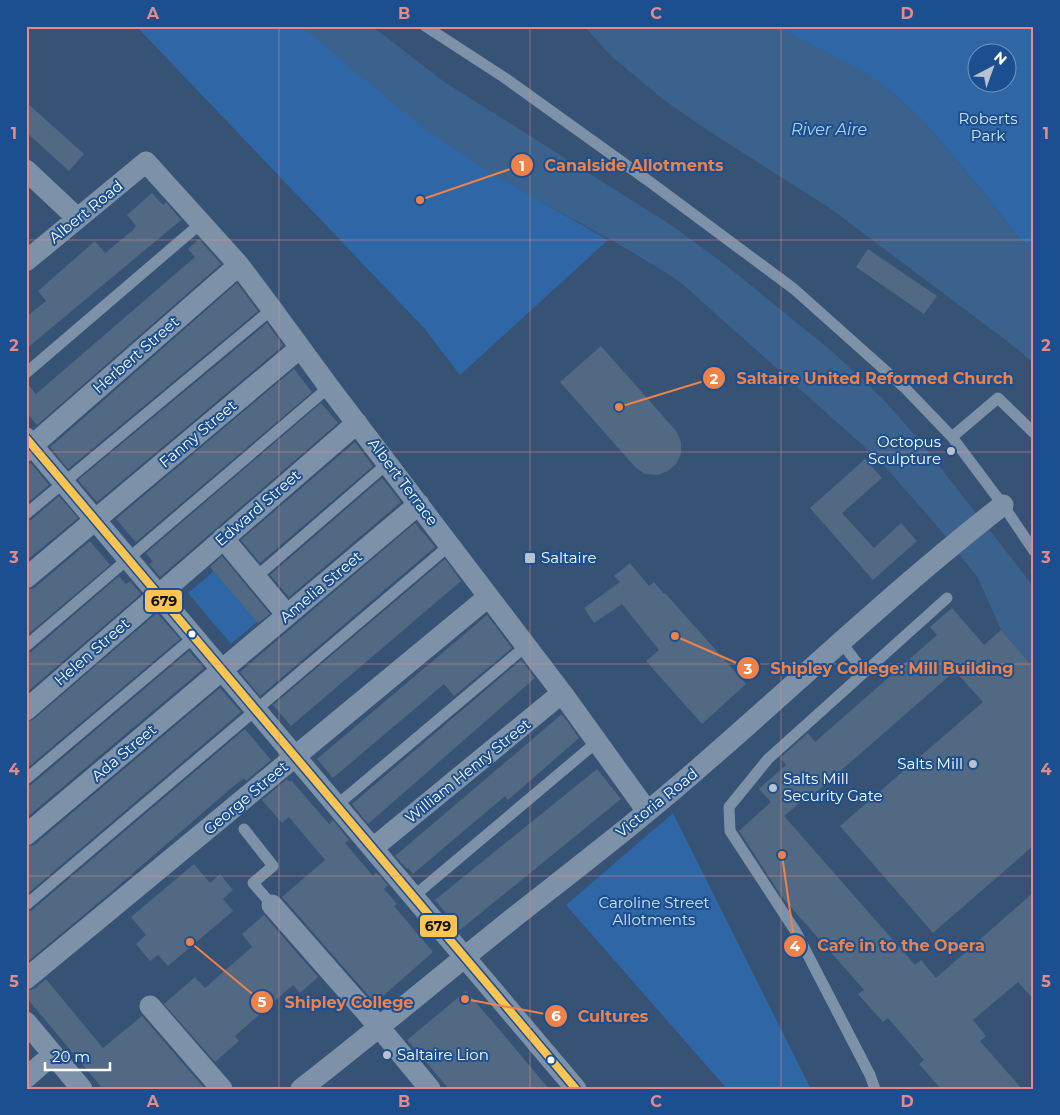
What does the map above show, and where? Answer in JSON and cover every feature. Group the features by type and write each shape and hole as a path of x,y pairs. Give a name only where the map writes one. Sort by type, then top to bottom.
{"street":[{"name":"Albert Road","path":"26,261 146,162"},
{"name":"Albert Terrace","path":"146,162 239,266 488,597 651,808"},
{"path":"26,170 77,218"},
{"name":"Herbert Street","path":"28,445 239,266"},
{"name":"Fanny Street","path":"26,578 300,348"},
{"name":"Edward Street","path":"158,594 358,422"},
{"path":"28,445 96,520 576,1089"},
{"name":"Amelia Street","path":"222,670 419,504"},
{"name":"Victoria Road","path":"301,1089 380,1028 707,762 932,562 1000,508"},
{"path":"224,538 288,615"},
{"name":"Helen Street","path":"26,710 158,594"},
{"name":"George Street","path":"26,979 488,597"},
{"name":"Ada Street","path":"26,835 222,670"},
{"name":"William Henry Street","path":"373,848 562,693"},
{"path":"272,905 380,1028 430,1089"},
{"path":"150,1006 222,1089"},
{"path":"26,1022 82,1089"},
{"path":"26,1078 53,1054"}],"lane":[{"path":"425,26 505,78 610,153 794,290 906,389 952,437 1000,508 1034,551"},
{"path":"26,373 200,224"},
{"path":"26,514 272,309"},
{"path":"26,646 329,387"},
{"path":"952,437 998,398 1034,433"},
{"path":"256,577 388,463"},
{"path":"26,905 257,711 450,544"},
{"path":"875,1089 870,1074 796,932 730,831 729,807 768,759 947,598"},
{"path":"26,780 194,637"},
{"path":"841,642 864,672"},
{"path":"337,805 526,646"},
{"path":"414,896 598,741"},
{"path":"244,829 273,866 253,883 272,905"}],"green space":[{"path":"136,26 302,26 419,123 480,166 608,240 460,375 424,328"},
{"name":"Roberts Park","path":"776,26 1034,26 1034,252 1017,236 984,193 922,120 892,92"},
{"path":"214,571 257,622 231,644 188,593"},
{"name":"Caroline Street Allotments","path":"673,813 811,1089 727,1089 566,905"}],"water":[{"path":"302,26 372,26 443,81 671,225 727,266 834,353 884,400 919,440 1034,587 1034,668 1001,630 978,578 938,527 878,459 680,282 631,251 505,181 457,151 389,99"},
{"name":"River Aire","path":"584,26 776,26 860,70 892,92 922,120 984,193 1017,236 1034,252 1034,364 1016,348 831,209 704,128 664,100 611,56"}],"building":[{"path":"26,102 84,154 69,171 26,132"},
{"path":"152,193 163,205 166,202 181,220 26,349 26,317 46,301 38,291 95,241 105,253 132,231 136,226 127,215"},
{"path":"199,239 221,264 37,425 26,412 26,382 36,394 195,257 188,249"},
{"path":"868,249 937,296 924,314 856,267"},
{"path":"237,283 258,311 68,469 50,447"},
{"path":"267,323 283,345 97,502 78,480"},
{"path":"601,346 677,432 681,442 681,454 676,464 668,471 658,475 645,474 636,468 560,382"},
{"path":"294,369 312,392 136,542 116,519"},
{"path":"321,403 338,423 160,577 149,564 153,562 146,553"},
{"path":"355,442 373,466 260,563 241,540"},
{"path":"865,459 882,478 842,513 874,548 901,523 917,541 873,580 810,508"},
{"path":"31,463 49,485 26,504 26,467"},
{"path":"382,478 401,502 289,597 270,575"},
{"path":"59,496 78,518 26,561 26,521 31,520"},
{"path":"415,523 435,547 260,696 240,672"},
{"path":"90,541 110,565 26,636 26,590 34,588"},
{"path":"222,556 270,614 258,623 210,567"},
{"path":"445,559 461,581 291,726 273,705"},
{"path":"630,563 649,586 654,582 665,593 746,684 702,724 646,661 659,650 622,604 594,623 584,608 620,582 614,576"},
{"path":"119,576 126,584 130,581 141,594 26,693 26,653 31,652"},
{"path":"952,608 984,645 1001,630 1034,668 1034,845 933,933 840,826 983,702 955,671 813,795 812,793 784,816 915,965 921,960 936,978 1034,892 1034,1000 1018,982 973,1020 986,1036 980,1041 1022,1089 941,1089 919,1064 924,1060 888,1018 883,1022 858,994 864,990 782,897 739,831 771,802 759,789 786,765 780,758 808,733 815,742 937,635 930,627"},
{"path":"157,613 180,639 26,769 26,722 34,719"},
{"path":"487,615 512,648 454,696 444,684 333,778 317,759"},
{"path":"189,651 204,668 26,818 26,786 31,785"},
{"path":"521,660 535,678 368,824 352,804"},
{"path":"220,688 241,712 26,895 26,847 34,845"},
{"path":"562,714 579,738 508,800 505,796 413,874 395,856"},
{"path":"245,729 271,760 246,781 244,778 229,790 26,963 26,912 31,911"},
{"path":"597,769 621,799 460,930 435,900"},
{"path":"287,779 290,782 291,780 329,824 333,820 349,840 345,843 373,876 376,872 388,885 384,889 397,904 394,906 433,952 375,1003 282,897 325,860 289,817 282,823 262,800"},
{"path":"194,864 210,883 220,874 233,890 223,899 233,911 168,966 158,955 150,961 136,944 146,935 131,917"},
{"path":"264,915 318,977 300,993 293,985 235,1036 239,1041 215,1062 164,1004 195,977 205,988 252,947 242,934"},
{"path":"46,979 103,1048 142,1016 205,1089 103,1089 26,997 26,991 34,989"},
{"path":"466,991 549,1089 449,1089 407,1040"}],"transit line":[{"name":"679","path":"26,438 576,1089"}],"place":[{"name":"Canalside Allotments","path":"420,200"},
{"name":"Saltaire United Reformed Church","path":"619,407"},
{"name":"Octopus Sculpture","path":"951,451"},
{"name":"Saltaire","path":"530,558"},
{"name":"Shipley College: Mill Building","path":"675,636"},
{"name":"Salts Mill","path":"973,764"},
{"name":"Salts Mill Security Gate","path":"773,788"},
{"name":"Cafe in to the Opera","path":"782,855"},
{"name":"Shipley College","path":"190,942"},
{"name":"Cultures","path":"465,999"},
{"name":"Saltaire Lion","path":"387,1055"}]}
